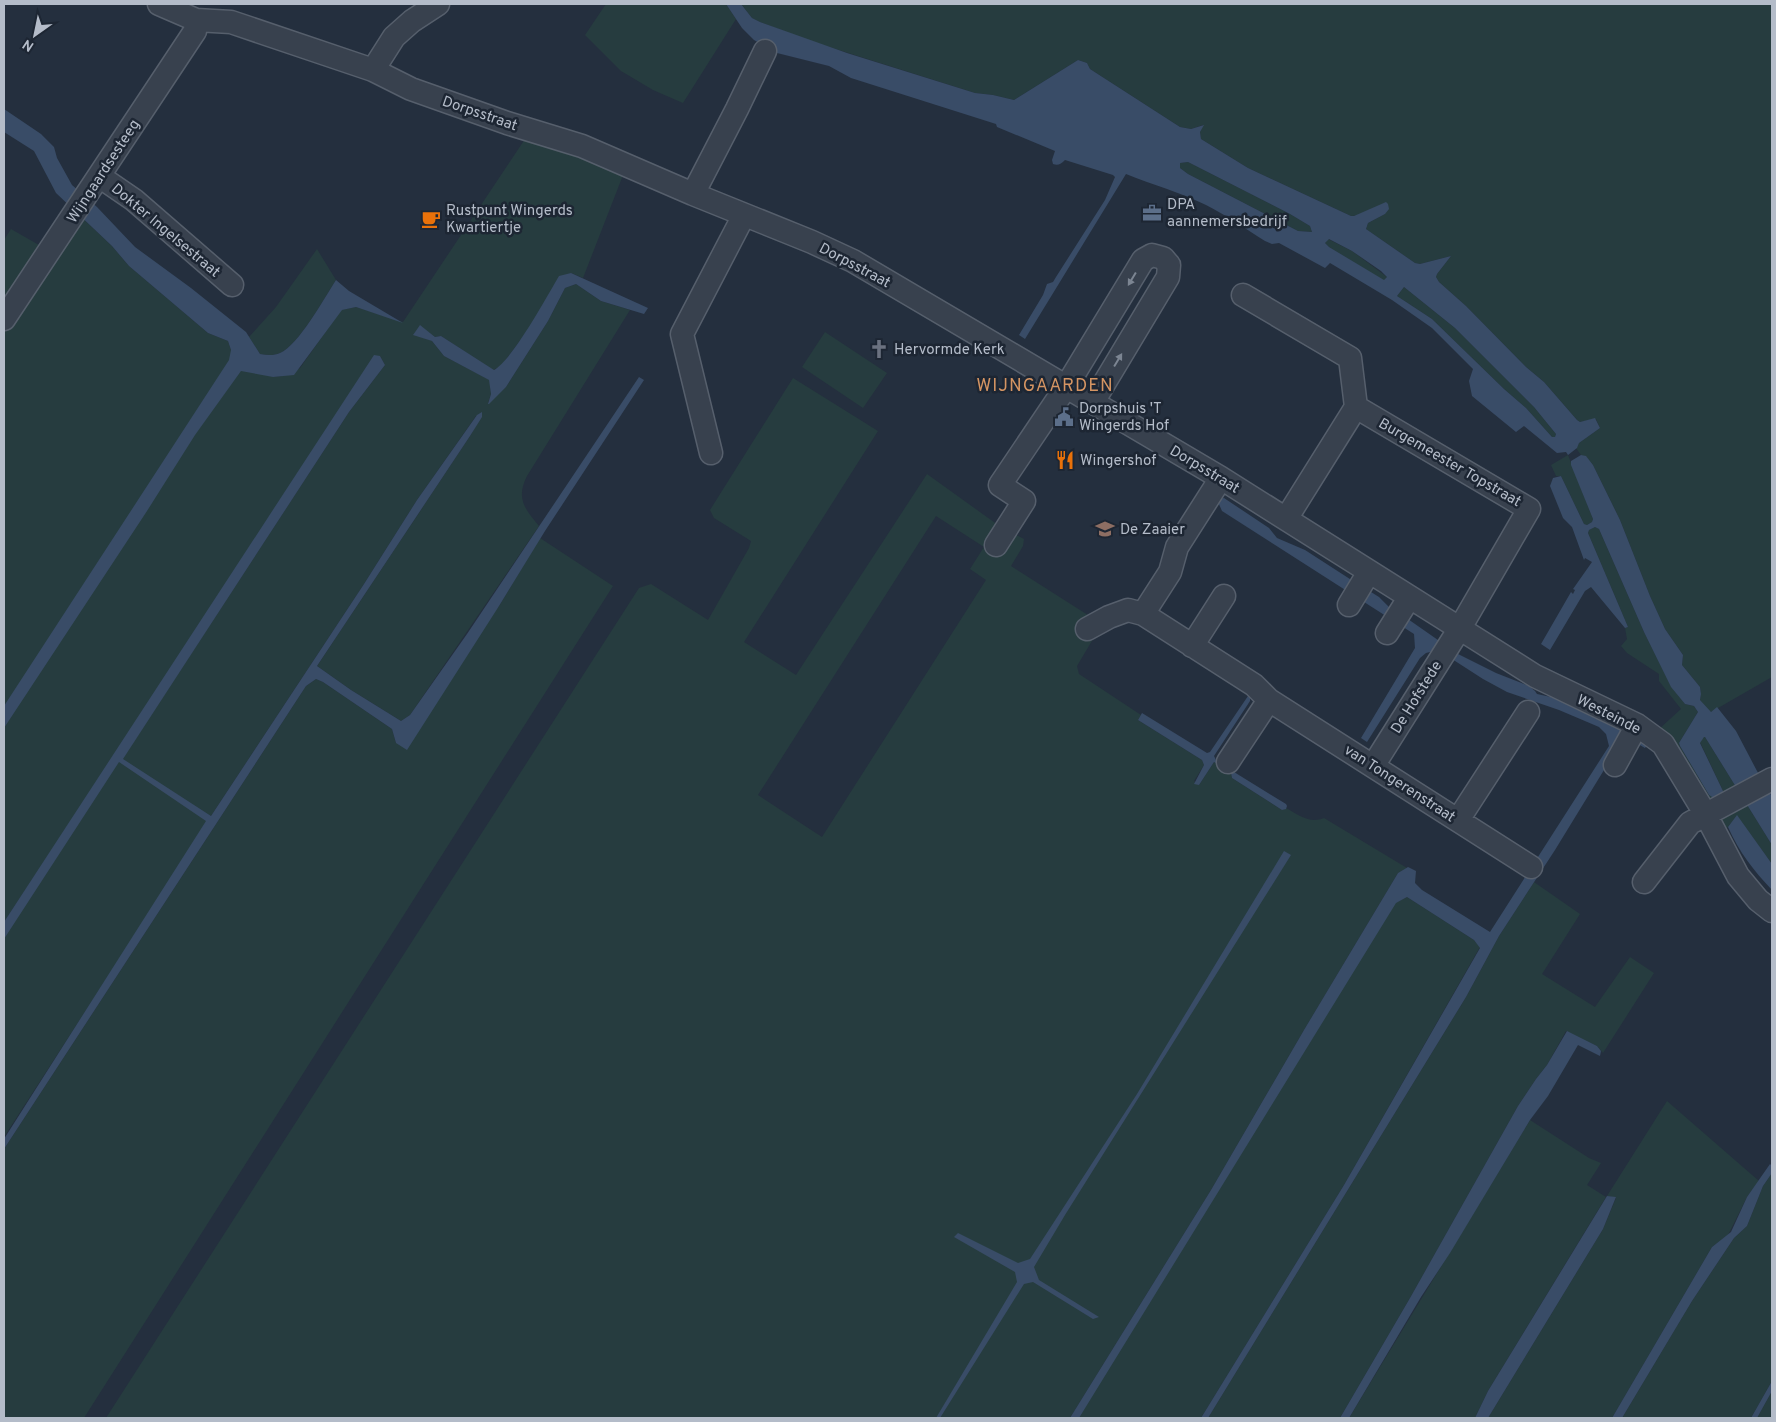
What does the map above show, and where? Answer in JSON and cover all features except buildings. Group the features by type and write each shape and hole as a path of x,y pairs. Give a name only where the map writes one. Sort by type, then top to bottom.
{"street":[{"path":"159,4 196,20"},
{"path":"373,70 394,36 412,21 438,4"},
{"name":"Dorpsstraat","path":"196,20 231,22 373,70 411,89 507,123 582,146 853,261 1221,478 1286,519 1358,590 1398,617 1450,643"},
{"name":"Wijngaardsesteeg","path":"4,319 194,31 196,20"},
{"path":"693,194 765,51"},
{"name":"Dokter Ingelsestraat","path":"94,185 134,200 232,285"},
{"path":"711,453 682,334 744,216"},
{"path":"996,545 1024,501 1000,485 1066,387 1143,260 1152,255 1163,258 1169,265 1168,277 1093,402"},
{"path":"1243,295 1350,358 1356,408 1286,519"},
{"name":"Burgemeester Topstraat","path":"1356,408 1529,508 1450,643"},
{"path":"1087,629 1109,617 1128,610 1143,614 1170,572 1177,547 1221,478"},
{"path":"1192,646 1224,596"},
{"name":"van Tongerenstraat","path":"1143,614 1254,685 1269,700 1531,866"},
{"name":"Westeinde","path":"1450,643 1547,682 1633,733 1663,744 1706,815 1738,876 1758,900 1772,911"},
{"name":"De Hofstede","path":"1373,766 1450,643"},
{"path":"1228,762 1269,700"},
{"path":"1458,820 1528,712"},
{"path":"1615,765 1633,733"},
{"path":"1644,882 1690,823 1769,780"}],"green space":[{"path":"606,4 726,4 736,19 683,103 653,90 621,71 585,35"},
{"path":"741,4 1772,4 1772,677 1711,712 1706,709 1700,700 1700,687 1682,665 1683,655 1665,629 1620,520 1593,465 1576,448 1579,443 1600,428 1596,419 1580,422 1577,420 1544,382 1526,367 1466,306 1439,282 1436,277 1437,274 1451,256 1420,264 1415,263 1366,229 1368,223 1385,214 1351,216 1248,168 1201,139 1200,132 1203,125 1191,129 1180,127 1090,69 1087,63 1078,60 1014,100 975,93 807,40 752,18"},
{"path":"529,133 625,170 583,278 571,273 501,366 493,370 441,336 435,337 420,326 414,334 432,341 444,356 490,380 491,394 488,403 506,387 548,321 565,288 576,284 601,301 630,310 527,476 522,491 523,502 529,514 539,526 410,715 401,721 317,666 470,436 481,417 476,416 417,500 211,816 207,814 211,817 4,1137 4,933 120,756 123,758 349,412 385,365 380,356 4,922 4,329 78,214 112,246 129,266 208,333 228,341 231,350 273,377 282,376 300,368 341,310 356,307 403,322"},
{"path":"1188,162 1290,214 1310,226 1312,232 1298,231 1188,174 1180,168 1180,163"},
{"path":"11,229 39,245 4,298 4,240"},
{"path":"1328,239 1352,251 1387,277 1384,281 1329,247 1325,243"},
{"path":"317,249 336,280 311,320 287,349 275,355 260,354 249,337 276,307"},
{"path":"1404,287 1455,328 1534,407 1556,434 1555,437 1552,437 1526,408 1432,319 1397,296"},
{"path":"825,332 887,373 863,408 802,367"},
{"path":"793,378 878,431 744,642 796,675 927,474 998,525 1024,539 1023,546 1011,566 1102,624 1077,666 1079,674 1141,715 1138,720 1202,760 1204,765 1194,781 1199,785 1214,762 1231,773 1232,778 1282,810 1286,808 1300,816 1314,820 1324,818 1407,868 1398,873 1211,1190 1070,1418 106,1418 639,588 651,584 708,620 749,548 751,541 714,518 710,510","holes":["936,516 984,547 970,569 986,580 822,837 758,795"]},
{"path":"1568,455 1593,519 1587,525 1584,524 1561,476 1556,476 1551,465"},
{"path":"1595,527 1599,529 1644,632 1671,686 1685,704 1694,706 1698,712 1679,743 1680,746 1709,795 1723,791 1700,742 1705,737 1772,845 1772,864 1737,816 1724,829 1658,730 1681,709 1659,681 1659,674 1627,653 1621,646 1627,639 1625,628 1628,627 1588,533 1589,530"},
{"path":"540,538 613,586 84,1418 4,1418 4,1149 306,686 316,679 323,682 392,729 396,743 499,606"},
{"path":"1402,882 1397,902 1407,897 1474,940 1480,947 1344,1185 1201,1418 1078,1418"},
{"path":"1534,882 1580,914 1542,974 1595,1007 1630,957 1654,973 1603,1053 1597,1046 1566,1031 1547,1065 1518,1106 1340,1418 1208,1418 1466,997 1499,936"},
{"path":"1667,1101 1759,1181 1747,1197 1728,1235 1712,1247 1612,1418 1488,1418 1603,1229 1616,1198 1607,1196"},
{"path":"1530,1120 1589,1158 1601,1163 1587,1185 1606,1197 1488,1391 1475,1418 1349,1418"},
{"path":"1772,1173 1772,1381 1751,1418 1622,1418 1692,1301 1734,1238 1747,1226 1763,1186"},
{"path":"1772,1391 1772,1418 1757,1418"}],"water":[{"path":"726,4 741,4 752,18 760,22 847,53 975,93 1014,100 1078,60 1087,63 1090,69 1180,127 1191,129 1204,125 1200,132 1201,139 1248,168 1351,216 1386,202 1389,209 1385,214 1368,223 1366,229 1415,263 1420,264 1451,256 1437,274 1436,277 1439,282 1466,306 1526,367 1544,382 1577,420 1580,422 1595,418 1600,428 1579,443 1577,448 1568,455 1566,452 1557,453 1524,426 1516,432 1472,396 1469,381 1473,369 1432,328 1392,300 1330,263 1325,268 1279,243 1272,244 1265,241 1206,205 1126,174 1025,339 1019,335 1043,295 1047,284 1053,282 1105,200 1115,177 1065,160 1056,165 1053,164 1052,160 1055,151 997,127 996,124 851,78 829,66 777,53 754,40 742,28","holes":["1188,162 1290,214 1310,226 1312,232 1298,231 1188,174 1180,168 1180,163","1329,239 1352,251 1387,277 1384,280 1325,243","1404,287 1455,328 1534,407 1556,434 1555,437 1552,437 1526,408 1432,319 1397,296"]},
{"path":"4,109 41,134 54,147 57,158 72,185 97,207 135,247 246,332 260,354 275,355 287,349 311,320 336,280 349,291 403,323 356,307 342,310 294,375 273,377 241,371 195,435 4,728 4,706 229,360 231,350 228,341 208,333 129,266 112,246 56,193 34,151 4,132"},
{"path":"571,273 648,308 644,314 601,301 576,284 565,288 548,321 506,387 489,404 491,394 489,380 444,356 432,341 413,335 420,325 435,337 441,336 494,370 502,364 519,341 538,313 559,276"},
{"path":"374,355 380,356 385,365 349,412 123,759 211,816 417,500 477,415 482,412 482,417 470,436 317,666 401,721 410,715 467,634 639,377 644,380 545,531 407,750 396,743 392,729 323,682 316,679 306,686 4,1149 4,1139 206,821 119,762 4,939 4,922"},
{"path":"1581,455 1586,456 1593,465 1620,520 1665,629 1683,655 1682,665 1700,687 1700,700 1711,712 1717,707 1736,731 1772,796 1772,845 1705,737 1700,743 1723,791 1722,795 1715,799 1709,795 1680,746 1679,743 1698,712 1694,706 1685,704 1671,687 1644,632 1599,529 1595,527 1589,530 1588,533 1628,627 1625,628 1591,587 1585,591 1550,650 1541,644 1571,592 1573,594 1575,590 1573,589 1592,562 1585,558 1584,560 1572,527 1563,518 1550,486 1553,478 1561,476 1584,524 1587,525 1592,522 1593,519 1571,465 1571,461"},
{"path":"1224,498 1269,528 1277,538 1305,550 1353,581 1364,591 1371,592 1379,597 1394,612 1405,617 1458,654 1496,673 1529,686 1537,694 1551,697 1627,731 1647,745 1645,748 1626,737 1623,739 1555,850 1499,936 1466,997 1208,1418 1201,1418 1344,1185 1480,948 1474,940 1407,897 1396,903 1079,1418 1070,1418 1211,1190 1398,873 1408,867 1416,871 1415,883 1422,890 1490,932 1609,746 1606,734 1599,727 1559,710 1507,692 1438,650 1426,653 1420,658 1367,742 1361,738 1415,648 1414,634 1222,511 1218,502"},
{"path":"1248,696 1250,701 1214,756 1222,764 1221,766 1214,762 1199,785 1194,784 1204,765 1202,760 1138,720 1142,713 1207,753 1210,752"},
{"path":"1234,772 1286,804 1286,809 1282,810 1232,778 1231,773"},
{"path":"1737,815 1772,864 1772,890 1747,861 1728,827"},
{"path":"1284,851 1291,855 1034,1267 1039,1280 1099,1317 1093,1319 1033,1282 1024,1284 940,1418 936,1418 1017,1282 1015,1272 954,1237 958,1233 1018,1263 1030,1259 1137,1094"},
{"path":"1567,1031 1597,1046 1601,1051 1600,1056 1578,1045 1548,1096 1530,1120 1450,1253 1421,1297 1349,1418 1340,1418 1518,1106 1547,1065"},
{"path":"1770,1164 1772,1166 1772,1173 1763,1186 1747,1226 1734,1238 1692,1301 1622,1418 1612,1418 1712,1247 1731,1232 1747,1197"},
{"path":"1607,1196 1616,1197 1603,1229 1488,1418 1475,1418 1488,1391"},
{"path":"1772,1381 1772,1391 1757,1418 1751,1418"}],"place":[{"name":"DPA aannemersbedrijf","path":"1152,213"},
{"name":"Rustpunt Wingerds Kwartiertje","path":"431,219"},
{"name":"Hervormde Kerk","path":"879,349"},
{"name":"Dorpshuis 'T Wingerds Hof","path":"1064,417"},
{"name":"Wingershof","path":"1065,460"},
{"name":"De Zaaier","path":"1105,529"}],"district":[{"name":"WIJNGAARDEN","path":"1045,385"}]}
